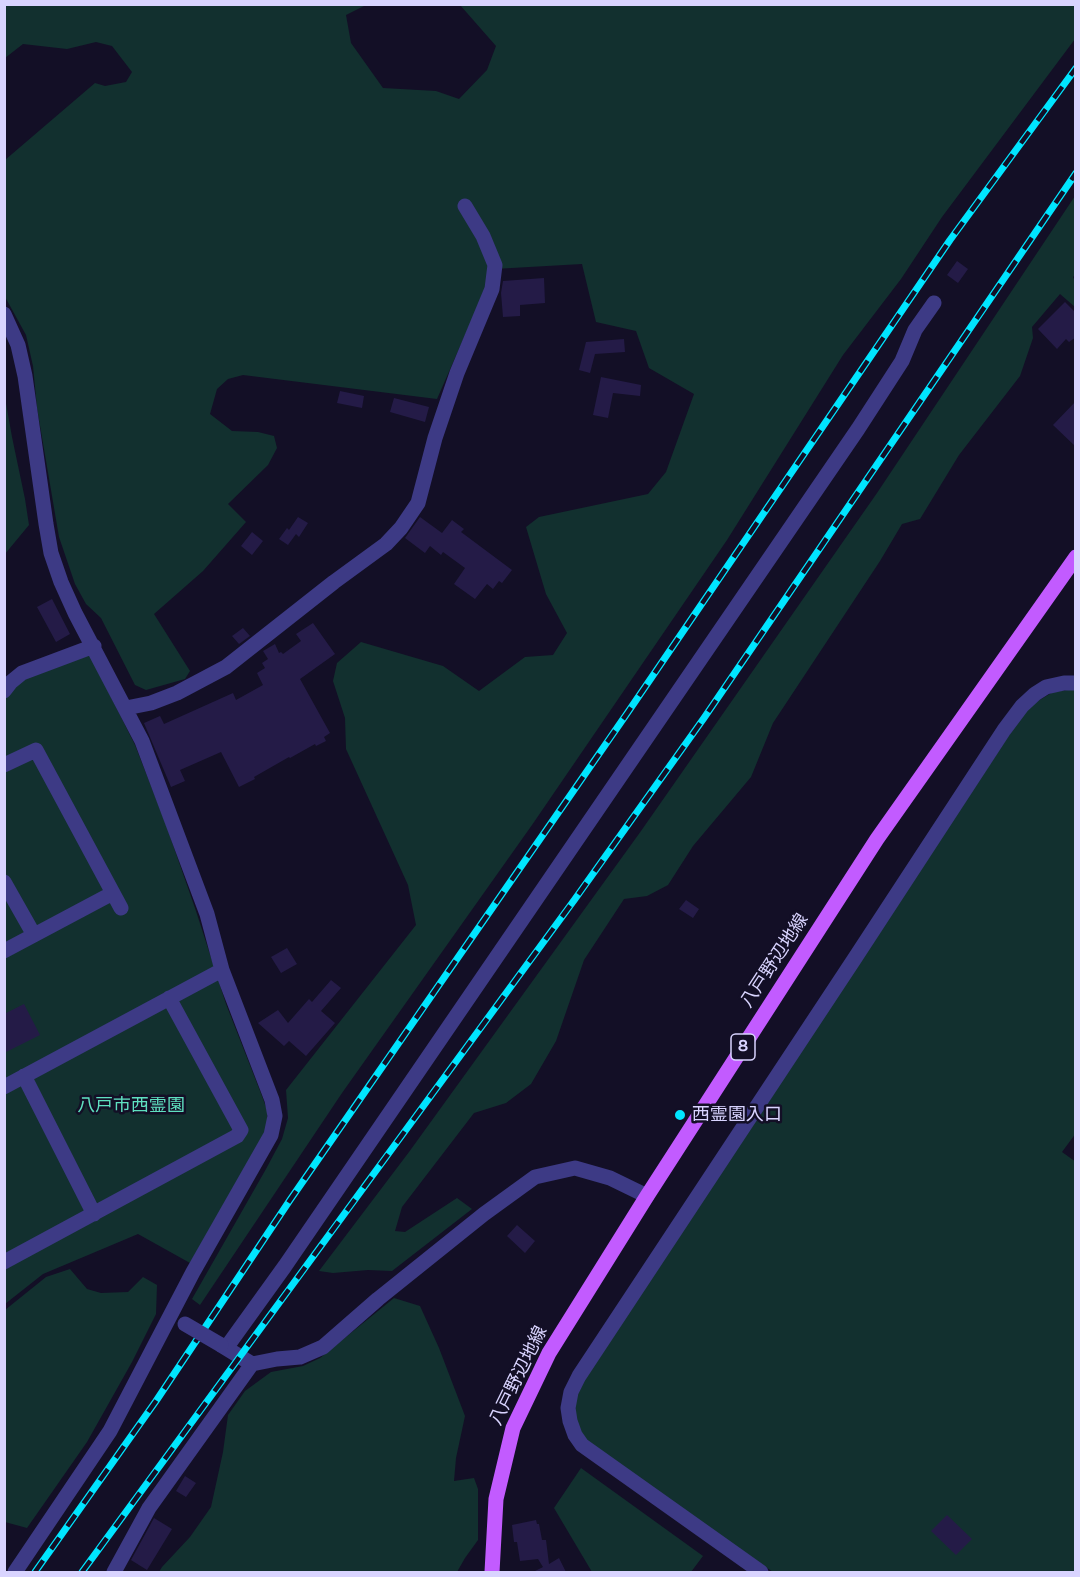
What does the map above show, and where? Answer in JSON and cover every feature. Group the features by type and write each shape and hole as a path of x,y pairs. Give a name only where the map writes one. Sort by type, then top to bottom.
{"main road":[{"name":"八戸野辺地線","path":"492,1572 496,1499 513,1428 549,1353 646,1196 877,839 1076,557"}],"street":[{"path":"126,708 151,703 177,693 226,666 386,544 401,528 418,503 435,438 456,373 492,289 495,265 483,236 465,206"},
{"path":"224,1347 285,1266 858,429 902,361 915,330 934,303"},
{"path":"4,314 18,345 25,376 51,553 75,613 142,741 203,904 222,970 273,1100 275,1116 271,1135 193,1272 110,1431 15,1572"},
{"path":"4,691 22,673 94,646"},
{"path":"761,1572 582,1445 574,1435 570,1421 568,1408 571,1392 579,1376 1004,730 1022,706 1035,694 1046,687 1064,682 1076,683"},
{"path":"4,765 36,750 121,908"},
{"path":"4,882 33,935"},
{"path":"4,951 113,893"},
{"path":"4,1087 222,970"},
{"path":"4,1262 237,1136 241,1130 169,998"},
{"path":"24,1076 94,1214"},
{"path":"170,1316 252,1364 277,1359 300,1358 323,1347 378,1299 484,1214 535,1177 575,1168 610,1178 646,1196"},
{"path":"114,1572 149,1508 252,1364"}],"green space":[{"path":"5,5 366,5 346,15 351,43 383,88 436,91 459,99 487,70 496,46 460,5 1075,5 1075,39 942,217 901,279 843,355 727,540 532,825 342,1093 200,1305 192,1299 282,1139 288,1118 286,1090 416,925 408,885 346,749 345,718 333,681 337,663 361,642 443,666 479,691 525,657 553,655 567,633 546,594 526,527 539,517 648,494 666,472 694,394 649,368 636,331 596,322 582,264 494,269 437,399 243,375 228,379 217,389 210,414 232,431 258,432 274,436 277,448 268,465 228,504 246,522 203,571 154,614 190,671 185,679 146,690 135,685 101,618 86,604 75,584 59,537 37,408 33,366 26,335 4,295 5,160 95,83 105,86 126,82 132,72 112,46 96,42 67,49 23,44 5,58"},
{"path":"1075,196 1076,274 1073,277 1075,307 1060,294 1032,327 1033,338 1020,376 959,455 920,519 902,524 773,723 751,777 693,846 668,885 647,896 624,899 584,960 556,1041 531,1084 506,1103 474,1113 402,1207 395,1231 405,1232 457,1198 472,1209 392,1271 368,1270 333,1273 319,1271 409,1152 641,831 877,493"},
{"path":"4,392 29,525 5,554"},
{"name":"八戸市西霊園","path":"89,653 135,745 165,822 226,1004 267,1110 267,1126 190,1263 138,1234 43,1274 5,1304 5,699 18,682"},
{"path":"1075,689 1076,1133 1062,1152 1076,1162 1075,1572 773,1572 591,1445 575,1420 574,1405 578,1393 583,1381 1028,707 1053,692"},
{"path":"70,1269 87,1289 101,1293 128,1292 143,1277 157,1285 156,1314 87,1442 27,1528 5,1522 5,1310 46,1277"},
{"path":"394,1298 420,1306 465,1416 456,1458 454,1481 474,1478 478,1489 478,1540 457,1572 159,1572 190,1537 211,1507 223,1452 228,1415 245,1391 271,1372 303,1366 320,1358"},
{"path":"581,1468 703,1556 691,1572 592,1572 554,1508"}],"building":[{"path":"957,261 968,269 958,283 947,275"},
{"path":"544,278 545,303 520,305 520,316 503,317 501,293 503,281"},
{"path":"1065,302 1076,313 1076,337 1069,342 1066,339 1057,349 1038,329"},
{"path":"624,339 625,352 595,354 590,373 579,370 586,342"},
{"path":"601,377 641,385 640,396 613,393 608,418 593,415"},
{"path":"340,391 364,396 362,408 337,403"},
{"path":"394,398 429,407 425,422 390,412"},
{"path":"1076,401 1076,447 1053,425"},
{"path":"298,517 308,523 299,537 296,534 288,545 279,539"},
{"path":"420,517 442,533 452,520 464,529 461,532 512,570 502,583 499,581 493,589 487,584 475,599 454,584 465,568 443,552 441,555 430,546 425,553 405,538"},
{"path":"252,532 263,541 252,555 241,546"},
{"path":"52,599 70,634 56,642 37,607"},
{"path":"313,623 335,654 300,679 330,733 324,737 326,741 289,757 239,787 221,752 180,770 185,781 171,787 144,723 160,716 164,724 233,693 236,700 263,685 257,673 265,668 262,663 268,659 263,651 275,644 279,653 283,654 301,641 296,634"},
{"path":"243,628 250,636 239,644 232,636"},
{"path":"686,900 699,909 693,918 679,909"},
{"path":"287,948 297,964 281,973 271,957"},
{"path":"331,980 341,988 321,1011 335,1023 306,1056 289,1041 284,1046 258,1023 278,1010 288,1023 309,999 312,1002"},
{"path":"24,1004 40,1035 4,1053 4,1014"},
{"path":"517,1225 535,1241 525,1253 507,1236"},
{"path":"185,1476 196,1483 186,1497 176,1491"},
{"path":"947,1515 972,1539 956,1555 931,1531"},
{"path":"154,1518 172,1529 147,1570 131,1560"},
{"path":"536,1520 542,1540 546,1540 549,1564 559,1558 566,1572 533,1572 543,1567 538,1559 520,1561 512,1525"}],"railway":[{"path":"35,1572 156,1401 290,1200 628,712 950,240 1076,68"},
{"path":"82,1572 575,899 704,718 1076,173"}],"place":[{"name":"西霊園入口","path":"680,1115"}]}
